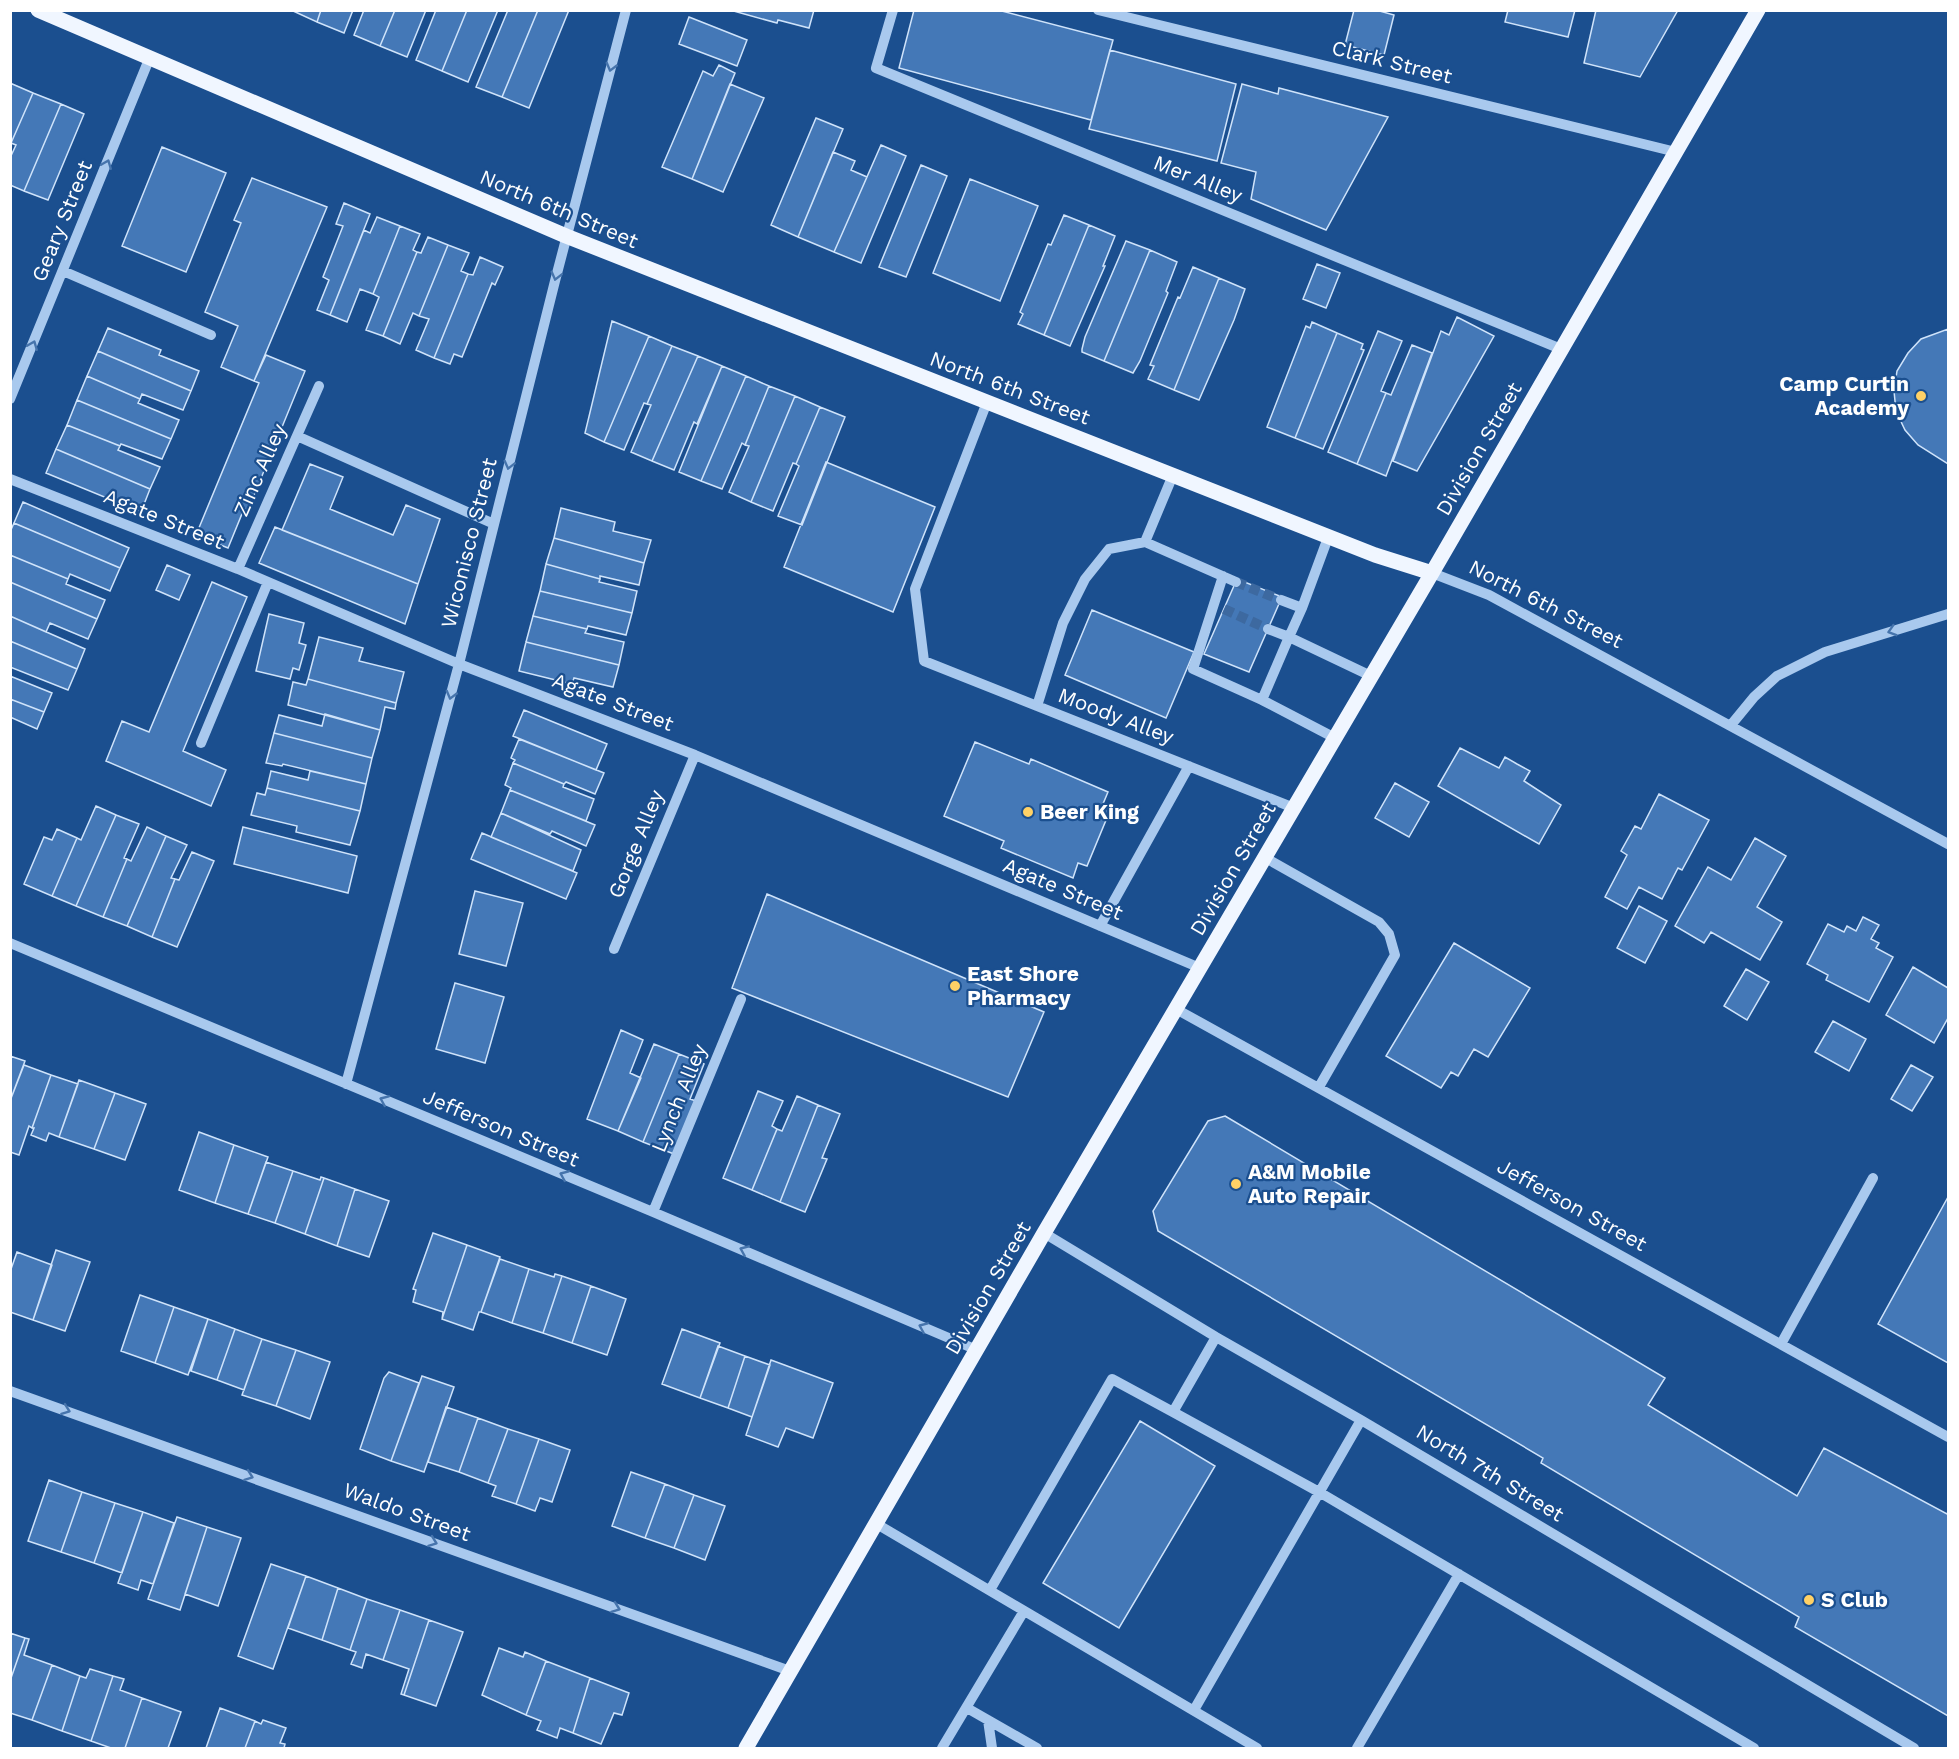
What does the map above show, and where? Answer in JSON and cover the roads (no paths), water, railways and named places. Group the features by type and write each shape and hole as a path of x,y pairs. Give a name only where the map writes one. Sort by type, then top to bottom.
{"main road":[{"name":"North 6th Street","path":"38,10 566,236 1375,555 1432,573"},
{"name":"Division Street","path":"746,1749 875,1523 1432,573 1758,10"}],"street":[{"name":"Wiconisco Street","path":"346,1084 459,664 566,236 626,10"},
{"name":"Mer Alley","path":"893,10 876,68 1561,349"},
{"name":"Clark Street","path":"1098,10 1676,152"},
{"name":"Geary Street","path":"10,399 150,57"},
{"path":"63,270 211,335"},
{"name":"Zinc Alley","path":"238,569 319,386"},
{"name":"Moody Alley","path":"987,402 915,590 924,661 1294,807"},
{"path":"297,436 494,524"},
{"path":"1145,542 1173,475"},
{"name":"Agate Street","path":"10,479 238,569 459,664 695,755 1200,968"},
{"path":"1262,700 1302,608 1329,535"},
{"path":"1037,706 1063,623 1084,579 1109,549 1145,542 1236,582"},
{"name":"North 6th Street","path":"1432,573 1489,595 1948,844"},
{"path":"1223,576 1219,607 1193,669 1262,700 1335,738"},
{"path":"201,743 268,582"},
{"path":"1281,600 1302,608"},
{"path":"1731,725 1754,697 1777,676 1825,652 1948,614"},
{"path":"1268,628 1371,675"},
{"name":"Gorge Alley","path":"614,949 695,755"},
{"path":"1100,926 1189,766"},
{"path":"1264,857 1379,922 1389,934 1395,955 1319,1087"},
{"name":"Jefferson Street","path":"10,943 977,1350"},
{"name":"Lynch Alley","path":"653,1212 741,999"},
{"name":"Jefferson Street","path":"1176,1009 1948,1437"},
{"path":"1781,1344 1873,1178"},
{"name":"North 7th Street","path":"1044,1233 1914,1749"},
{"path":"1173,1412 1216,1337"},
{"path":"990,1590 1112,1379 1319,1492 1754,1749"},
{"name":"Waldo Street","path":"10,1391 790,1671"},
{"path":"1194,1710 1361,1420"},
{"path":"875,1523 1257,1749"},
{"path":"1357,1749 1459,1574"},
{"path":"942,1749 1024,1611"},
{"path":"967,1708 1037,1749"},
{"path":"988,1720 992,1749"}],"tunnel":[{"path":"1236,582 1281,600"},
{"path":"1224,609 1268,629"}],"place":[{"name":"Camp Curtin Academy","path":"1921,396"},
{"name":"Beer King","path":"1028,812"},
{"name":"East Shore Pharmacy","path":"955,986"},
{"name":"A&M Mobile Auto Repair","path":"1236,1184"},
{"name":"S Club","path":"1809,1600"}]}
